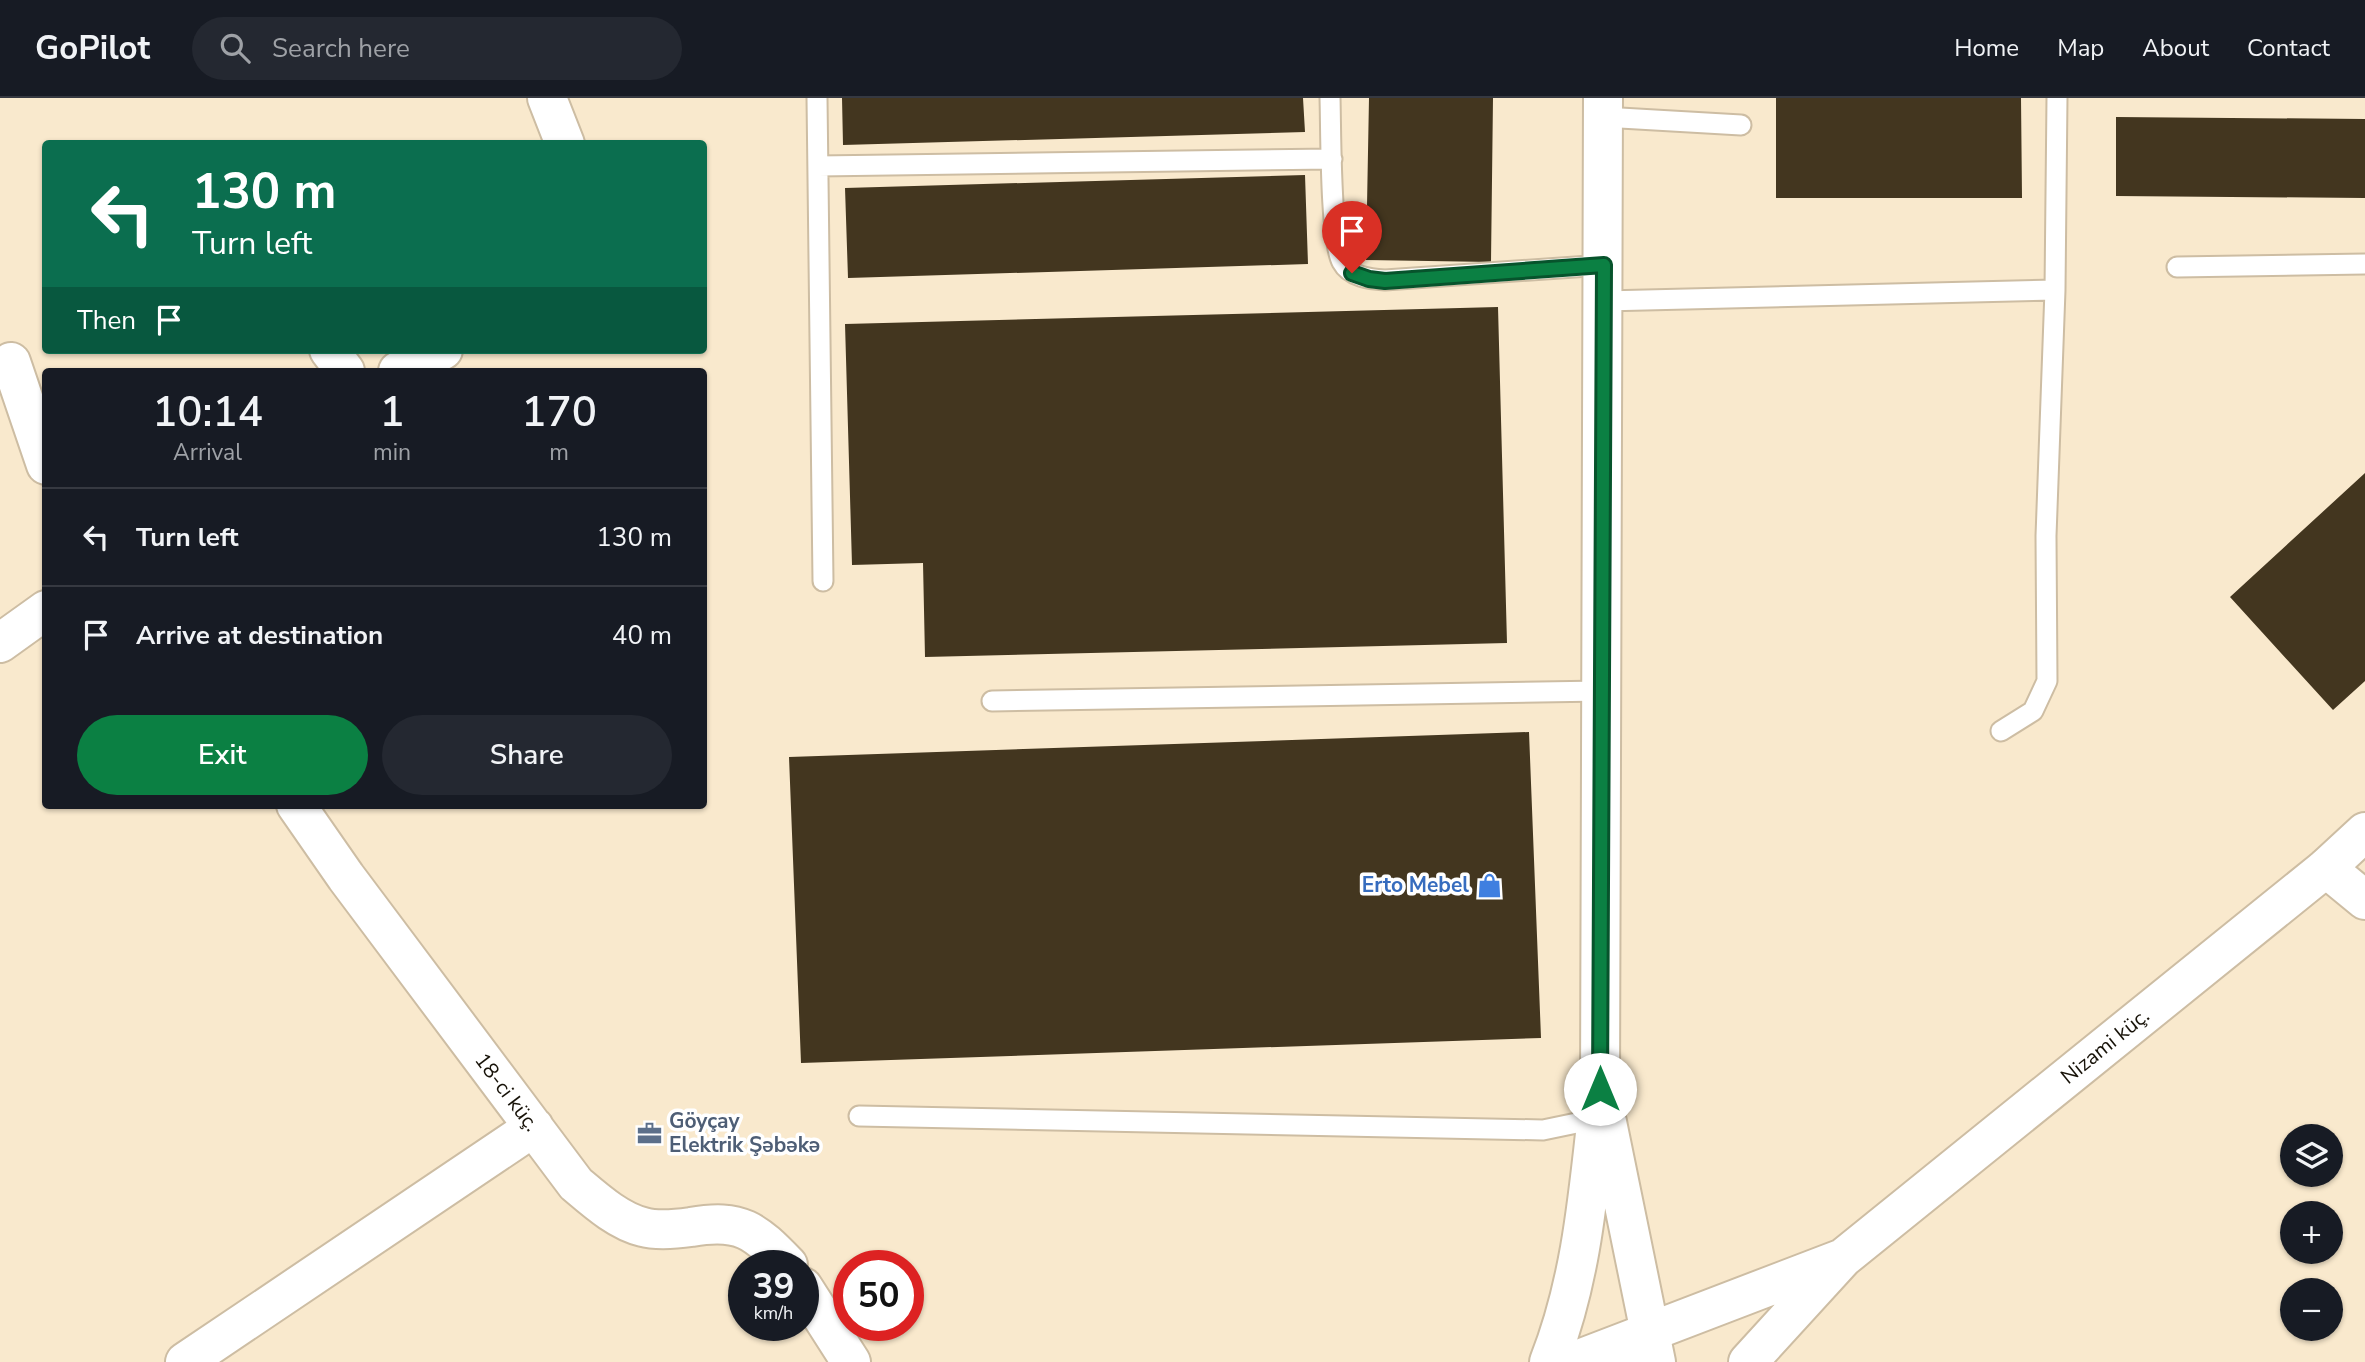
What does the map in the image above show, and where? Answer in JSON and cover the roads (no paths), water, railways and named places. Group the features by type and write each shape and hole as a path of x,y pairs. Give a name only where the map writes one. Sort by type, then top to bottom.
{"street":[{"path":"547,98 563,140"},
{"path":"1549,1362 1566,1319 1582,1247 1598,1104 1603,108"},
{"path":"332,354 343,368"},
{"path":"404,368 434,354"},
{"path":"11,362 42,453"},
{"name":"18-ci küç.","path":"306,810 576,1184 604,1207 643,1228 678,1229 716,1222 742,1226 762,1237 774,1250"},
{"name":"Nizami küç.","path":"1843,1258 2326,867 2365,832"},
{"path":"2326,867 2365,900"},
{"path":"1598,1104 1653,1348"},
{"path":"185,1362 534,1127"},
{"path":"1572,1362 1653,1348 1843,1258"},
{"path":"1748,1362 1843,1258"},
{"path":"819,1312 851,1362"},
{"path":"1572,1362 1595,1358 1621,1362"}],"lane":[{"path":"817,98 823,581"},
{"path":"1330,98 1336,236 1341,262 1352,273 1369,279 2055,290"},
{"path":"2001,732 2033,711 2047,681 2046,536 2055,290 2057,98"},
{"path":"1603,108 1741,125"},
{"path":"818,166 1332,159"},
{"path":"2177,267 2365,264"},
{"path":"992,701 1602,691"},
{"path":"859,1116 1543,1130 1598,1104"}],"place":[{"name":"Erto Mebel","path":"1489,885"},
{"name":"Göyçay Elektrik Şəbəkə","path":"649,1133"}]}
